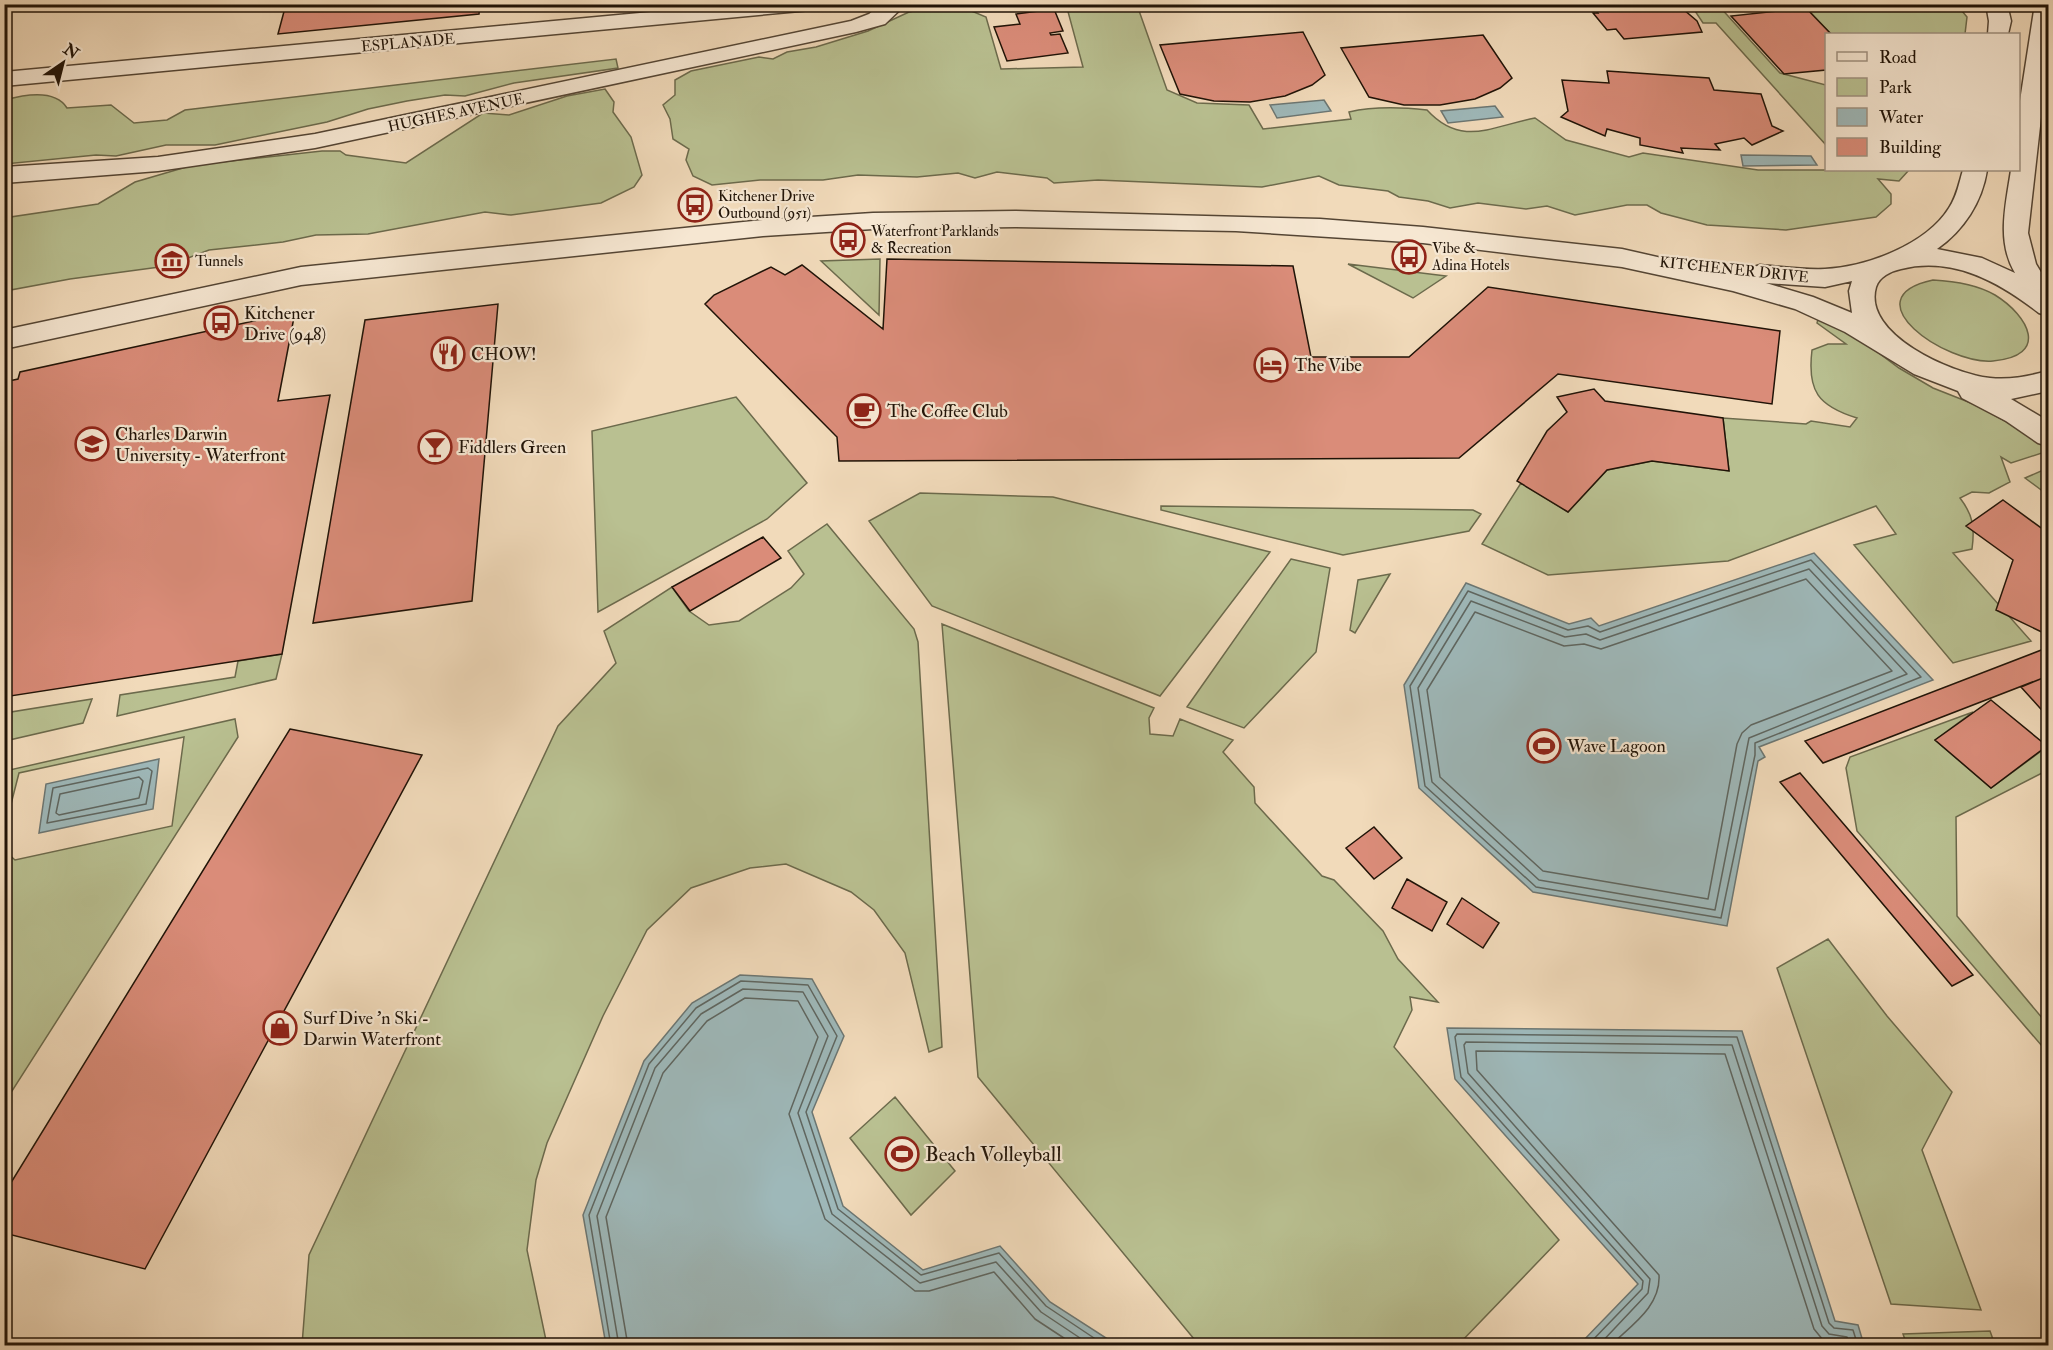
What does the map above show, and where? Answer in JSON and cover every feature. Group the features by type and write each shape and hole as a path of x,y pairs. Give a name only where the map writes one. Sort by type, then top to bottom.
{"street":[{"name":"ESPLANADE","path":"4,80 611,14 811,4"},
{"name":"HUGHES AVENUE","path":"4,175 158,164 315,141 856,26 877,19 896,4"},
{"path":"1996,4 2000,21 1998,33"},
{"path":"2046,4 2042,19 2015,233 2023,264 2049,306"},
{"path":"1902,355 1884,340 1870,322 1862,303 1862,290 1868,277 1891,262 1935,241 1952,224 1964,205 1975,171"},
{"path":"14,338 301,276 763,228 873,221 1015,219 1236,223 1423,235 1622,258 1735,283 1804,303 1854,325 1932,372 1990,399 2049,435"},
{"path":"1891,262 1942,257 1971,263 2000,274 2027,289 2049,306"},
{"name":"KITCHENER DRIVE","path":"1622,258 1802,279 1843,275 1891,262"},
{"path":"1932,372 1980,387 2004,389 2026,388 2049,381"}],"green space":[{"path":"1097,4 1137,5 1167,90 1197,103 1249,105 1263,129 1351,119 1349,112 1359,110 1407,108 1427,110 1440,122 1465,131 1491,129 1535,118 1566,140 1629,157 1643,153 1758,170 1908,171 1899,181 1878,179 1891,194 1891,204 1876,217 1786,230 1707,225 1661,213 1647,205 1627,205 1575,215 1547,206 1526,209 1478,203 1450,208 1428,201 1399,197 1388,191 1339,185 1319,176 1262,187 1098,180 1054,183 1047,178 997,172 975,178 958,173 917,177 858,175 823,180 760,180 712,185 693,176 686,160 689,149 673,139 670,119 663,105 675,95 675,80 691,71 759,57 773,59 787,52 816,47 868,31 909,12 943,5 962,7 986,17 1001,69 1083,67 1067,8"},
{"path":"1811,4 1957,5 1967,17 1965,33 1830,33 1806,8"},
{"path":"1691,5 1718,5 1780,73 1825,85 1825,144 1716,23 1703,23"},
{"path":"616,59 618,68 514,83 465,96 445,95 407,101 368,109 327,122 215,145 166,145 116,156 96,155 5,164 5,100 21,96 38,95 55,98 67,108 111,105 134,123 167,120 185,110"},
{"path":"605,89 614,102 613,112 631,137 642,175 634,187 601,203 511,215 485,212 368,234 316,235 283,242 209,250 167,266 70,279 5,291 4,218 98,204 135,182 193,165 322,151 340,151 346,155 406,163 483,113 509,115 567,96"},
{"path":"880,259 879,315 821,261"},
{"path":"1348,264 1446,276 1413,298"},
{"path":"1933,280 1973,286 1988,291 2007,304 2017,313 2028,334 2028,343 2022,352 2011,358 1993,361 1973,359 1952,353 1931,342 1914,329 1903,315 1900,301 1910,289"},
{"path":"1819,316 1860,339 1899,368 1933,388 1976,405 2048,448 2048,451 2011,463 2001,457 2010,482 1989,493 1972,492 1960,498 1972,522 1972,549 1953,553 2031,641 1953,663 1854,545 1896,534 1876,506 1728,561 1548,575 1482,544 1521,483 1568,512 1607,470 1652,461 1729,471 1723,418 1806,424 1811,421 1850,427 1857,418 1824,402 1818,395 1811,376 1812,350 1828,344 1846,344 1817,323"},
{"path":"736,397 807,483 767,519 598,612 592,431"},
{"path":"2048,468 2048,495 2025,478"},
{"path":"920,493 1053,497 1270,552 1160,696 932,606 869,521"},
{"path":"1161,506 1473,510 1481,514 1469,531 1343,555 1161,510"},
{"path":"827,524 914,629 918,642 942,1047 929,1052 905,953 874,910 851,892 786,864 750,868 691,888 647,930 603,1016 547,1143 536,1180 527,1250 547,1345 302,1345 309,1255 558,726 616,663 604,631 672,587 689,611 709,625 739,621 791,588 804,574 788,551"},
{"path":"1291,559 1330,568 1316,652 1244,728 1187,707"},
{"path":"1390,574 1355,633 1350,630 1358,580"},
{"path":"942,624 1154,708 1149,718 1150,734 1173,736 1180,719 1233,740 1223,752 1254,787 1255,803 1322,876 1334,880 1383,931 1398,959 1438,1002 1410,997 1412,1010 1394,1047 1559,1240 1458,1345 1199,1345 978,1077"},
{"path":"282,654 276,679 117,716 120,695 235,677 238,661"},
{"path":"92,699 83,723 5,741 5,713"},
{"path":"1973,712 1935,740 1991,788 2044,749 2048,754 2048,770 1956,817 1957,916 2048,1025 2048,1053 1857,831 1846,768 1850,757"},
{"path":"235,719 238,737 5,1102 5,851 15,860 172,826 184,737 19,773 9,812 5,809 5,771"},
{"path":"1828,939 1887,1016 1952,1092 1922,1150 1981,1310 1891,1304 1777,968"},
{"name":"Beach Volleyball","path":"895,1097 955,1171 911,1215 850,1138"},
{"path":"1990,1331 1995,1345 1907,1345 1903,1334"}],"water":[{"path":"1324,100 1331,111 1277,118 1270,105"},
{"path":"1495,106 1503,117 1448,123 1441,111"},
{"path":"1741,155 1811,156 1817,165 1743,166"},
{"path":"1814,553 1933,680 1759,747 1765,757 1758,761 1727,926 1533,892 1419,788 1404,685 1466,583 1569,624 1591,618 1599,626"},
{"path":"159,759 153,809 39,833 46,784"},
{"path":"740,975 812,979 844,1036 812,1112 843,1206 923,1270 1000,1246 1050,1302 1117,1345 606,1345 583,1215 644,1061 692,1003"},
{"path":"1447,1028 1742,1031 1835,1321 1858,1325 1864,1345 1579,1345 1638,1284 1455,1079"}],"building":[{"path":"286,4 480,4 479,14 278,34"},
{"path":"1572,4 1677,4 1697,21 1702,32 1624,39 1616,29 1607,30 1593,13 1598,13 1596,10 1586,11 1584,7 1575,8"},
{"path":"1735,4 1772,4 1773,6 1739,9"},
{"path":"1806,8 1830,33 1825,33 1825,70 1784,74 1731,16"},
{"path":"1054,9 1063,31 1050,33 1051,35 1060,34 1068,53 1007,61 994,27 1020,24 1016,14"},
{"path":"1303,32 1325,75 1312,85 1285,96 1250,102 1214,101 1180,94 1160,45"},
{"path":"1483,35 1512,78 1500,88 1475,99 1440,105 1404,105 1369,97 1341,48"},
{"path":"1607,71 1709,78 1714,90 1761,94 1772,126 1783,131 1752,145 1744,138 1715,144 1720,150 1681,148 1683,153 1640,145 1640,138 1607,129 1605,136 1561,117 1568,111 1562,80 1609,83"},
{"name":"The Vibe","path":"887,259 1293,266 1311,357 1409,357 1488,287 1780,331 1772,404 1558,374 1459,458 839,461 837,437 705,304 714,295 771,267 785,275 802,265 883,329"},
{"path":"498,304 472,601 313,623 365,320"},
{"path":"295,312 278,401 330,395 282,654 4,697 4,382 18,379 20,372"},
{"path":"1594,389 1605,401 1723,418 1729,471 1652,461 1607,470 1568,512 1517,481 1547,431 1567,412 1557,397"},
{"path":"2003,500 2048,533 2048,635 1996,610 2013,560 1966,526"},
{"path":"763,537 781,558 690,611 672,587"},
{"path":"2044,649 2048,654 2048,676 1823,763 1805,741"},
{"path":"2048,676 2048,717 2021,687"},
{"path":"1991,700 2047,746 1991,788 1935,740"},
{"path":"290,729 422,755 145,1269 4,1233 4,1194"},
{"path":"1800,773 1973,975 1952,986 1780,782"},
{"path":"1374,827 1402,858 1374,879 1346,848"},
{"path":"1407,879 1447,902 1432,931 1392,908"},
{"path":"1462,898 1499,923 1483,948 1447,924"}],"place":[{"name":"Kitchener Drive Outbound (951)","path":"695,205"},
{"name":"Waterfront Parklands & Recreation","path":"848,240"},
{"name":"Vibe & Adina Hotels","path":"1409,257"},
{"name":"Tunnels","path":"172,261"},
{"name":"Kitchener Drive (948)","path":"221,323"},
{"name":"CHOW!","path":"448,354"},
{"name":"The Vibe","path":"1271,365"},
{"name":"The Coffee Club","path":"864,411"},
{"name":"Charles Darwin University - Waterfront","path":"92,444"},
{"name":"Fiddlers Green","path":"435,447"},
{"name":"Wave Lagoon","path":"1544,746"},
{"name":"Surf Dive 'n Ski - Darwin Waterfront","path":"280,1028"},
{"name":"Beach Volleyball","path":"902,1154"}]}
